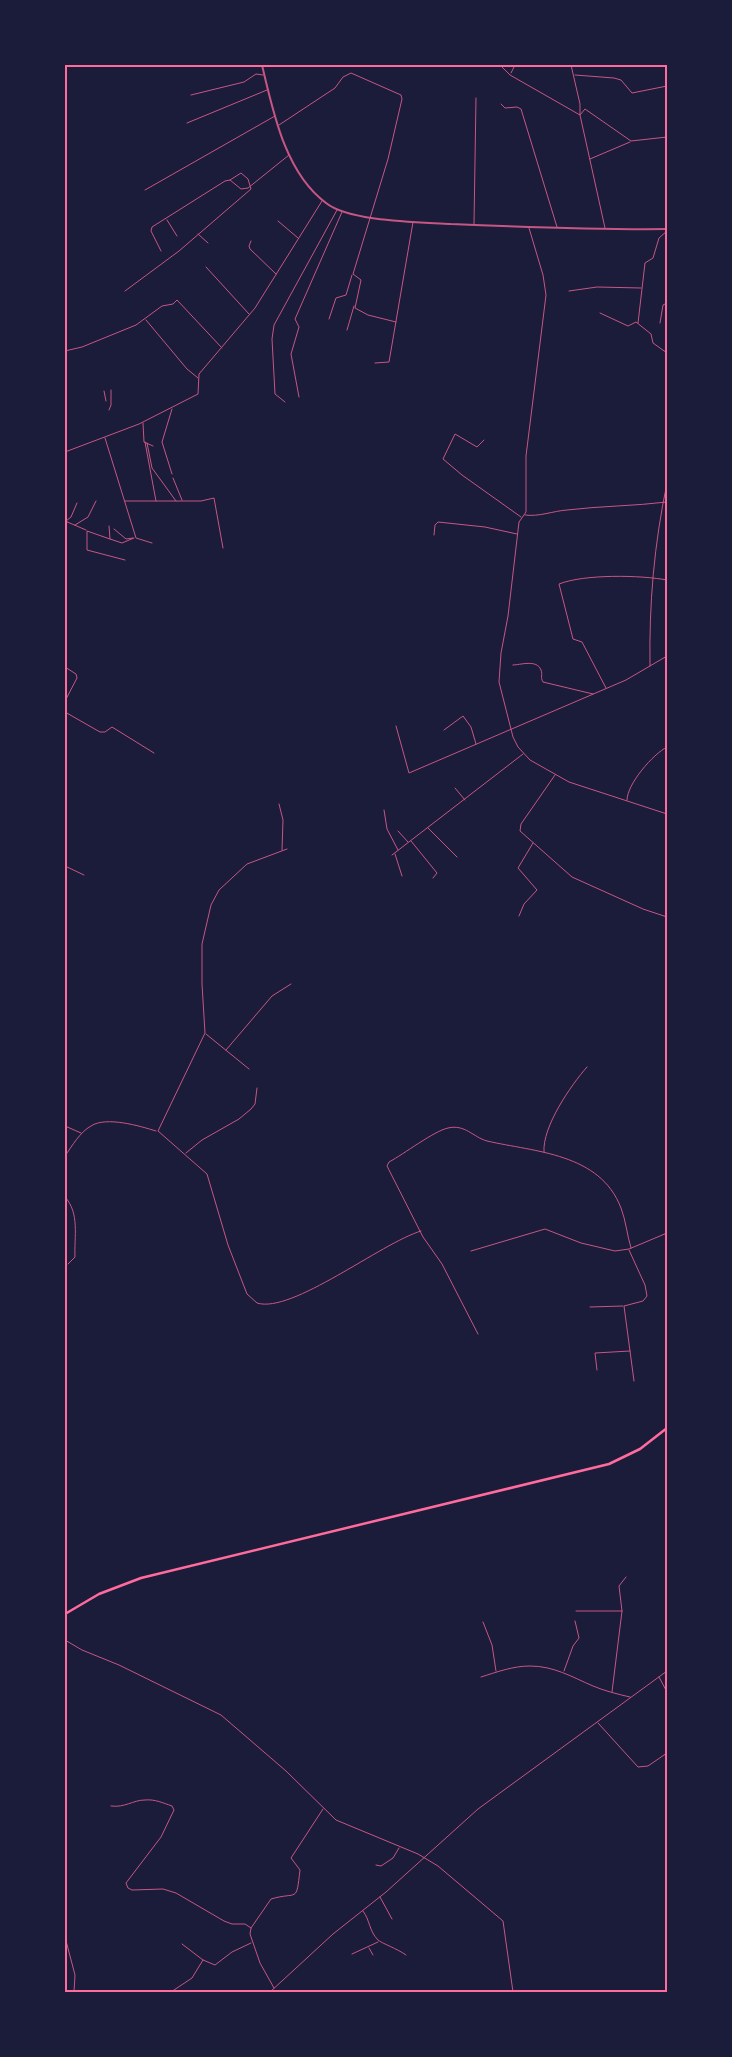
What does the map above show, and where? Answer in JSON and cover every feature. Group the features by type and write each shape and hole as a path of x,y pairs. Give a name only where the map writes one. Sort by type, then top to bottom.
{"main road":[{"path":"65,1614 98,1594 141,1578 609,1464 640,1449 667,1428"}],"street":[{"path":"262,65 278,126 289,154 302,176 322,201 337,210 371,217 474,225 529,228 667,230"},
{"path":"500,65 510,75 580,115"},
{"path":"510,75 515,65"},
{"path":"546,65 571,66 605,229"},
{"path":"278,126 335,88 343,77 351,72 400,94 402,99 390,151 346,295 336,298 328,319"},
{"path":"191,95 244,82 256,74 264,75"},
{"path":"573,75 621,80 632,93 667,86"},
{"path":"186,123 268,89"},
{"path":"474,225 476,98"},
{"path":"501,104 505,108 517,107 521,109 557,228"},
{"path":"580,115 585,109 631,141"},
{"path":"145,190 275,116"},
{"path":"589,159 631,141 667,137"},
{"path":"125,291 171,258 246,194 252,186 289,154"},
{"path":"161,251 151,230 225,181 241,173 252,186"},
{"path":"230,180 243,189 252,186"},
{"path":"65,452 143,422 198,394 199,374 250,315 322,201"},
{"path":"285,402 275,394 272,339 274,325 337,210"},
{"path":"299,397 291,362 291,354 299,327 295,319 342,212"},
{"path":"167,220 177,236"},
{"path":"278,221 298,239"},
{"path":"375,364 389,362 413,221"},
{"path":"529,228 546,291 526,456 526,506 524,515 521,518 518,534 508,616 501,653 499,682 513,737 524,754 540,767 576,785 667,814"},
{"path":"638,323 644,263 653,258 659,238 667,230"},
{"path":"198,234 208,242"},
{"path":"251,241 250,249 276,275"},
{"path":"206,267 250,315"},
{"path":"347,330 361,280 353,274"},
{"path":"569,291 598,287 642,288"},
{"path":"65,351 92,344 146,319 162,306 173,304 177,300 222,348"},
{"path":"660,323 663,305 667,304"},
{"path":"354,305 364,313 396,322"},
{"path":"600,313 628,326 636,321 651,334 653,343 667,353"},
{"path":"146,319 187,370 199,378"},
{"path":"109,410 112,405 111,390"},
{"path":"104,391 106,401"},
{"path":"172,408 162,442 172,474"},
{"path":"143,422 143,438 152,468 176,501"},
{"path":"484,440 477,447 455,434 443,459 462,476 521,518"},
{"path":"105,437 135,538"},
{"path":"146,443 153,446"},
{"path":"146,443 156,502"},
{"path":"172,478 182,500"},
{"path":"650,666 652,577 667,483"},
{"path":"125,501 156,502 182,500 201,502 214,498 223,548"},
{"path":"75,525 88,517 96,501"},
{"path":"524,515 667,502"},
{"path":"65,521 71,518 77,503"},
{"path":"65,521 122,543 135,538"},
{"path":"434,535 434,525 438,522 485,527 518,534"},
{"path":"109,526 110,539"},
{"path":"114,529 126,538 135,538 152,543"},
{"path":"87,530 87,550 125,560"},
{"path":"606,688 582,642 573,639 559,584 614,577 652,577 667,580"},
{"path":"396,726 409,773 636,676 667,656"},
{"path":"513,665 525,663 538,666 541,670 543,682 594,694"},
{"path":"65,667 76,674 77,678 65,701"},
{"path":"65,712 100,732 105,732 112,727 154,753"},
{"path":"444,730 463,716 471,727 476,745"},
{"path":"627,801 629,788 653,755 667,746"},
{"path":"402,876 393,854 524,754"},
{"path":"555,774 519,827 522,834 572,877 587,885 667,917"},
{"path":"667,787 667,792"},
{"path":"455,788 465,800"},
{"path":"279,804 283,820 281,833 282,851"},
{"path":"384,810 387,829 398,850"},
{"path":"428,827 457,857"},
{"path":"398,830 408,842"},
{"path":"411,840 437,873 433,878"},
{"path":"519,916 524,904 537,890 518,868 533,842"},
{"path":"158,1131 205,1033 202,944 211,905 220,890 248,864 287,849"},
{"path":"65,866 84,875"},
{"path":"226,1050 272,996 291,984"},
{"path":"205,1033 249,1069"},
{"path":"544,1152 546,1137 565,1096 587,1067"},
{"path":"186,1154 202,1140 240,1119 251,1109 254,1104 257,1088"},
{"path":"65,1156 82,1134 93,1124 135,1125 158,1131 207,1174 228,1245 248,1294 257,1304 275,1305 306,1291 394,1241 421,1231"},
{"path":"65,1126 82,1134"},
{"path":"478,1334 442,1264 421,1231 387,1166 389,1162 441,1130 454,1127 464,1128 487,1141 544,1152 576,1162 599,1177 610,1188 621,1208 630,1249 645,1285 647,1296 643,1301 624,1306 590,1307"},
{"path":"65,1197 72,1207 76,1227 75,1257 68,1264"},
{"path":"471,1252 545,1229 606,1250 630,1249 667,1233"},
{"path":"624,1306 634,1381"},
{"path":"597,1370 595,1353 631,1352"},
{"path":"612,1692 622,1611 619,1586 626,1577"},
{"path":"576,1611 622,1611"},
{"path":"564,1672 573,1646 579,1638 575,1621"},
{"path":"483,1622 492,1644 496,1672"},
{"path":"65,1640 82,1650 221,1715 286,1771 323,1809 341,1823 424,1857 438,1866 503,1921 513,1992"},
{"path":"481,1677 496,1672 530,1666 564,1672 612,1692 631,1697"},
{"path":"270,1992 333,1934 380,1896 478,1809 667,1671"},
{"path":"659,1677 667,1692"},
{"path":"598,1722 638,1766 648,1766 667,1753"},
{"path":"111,1806 120,1808 144,1799 155,1800 172,1806 174,1810 161,1837 126,1882 128,1888 132,1890 163,1889 176,1893 224,1921 232,1924 245,1924 251,1928"},
{"path":"274,1988 251,1943 251,1928 271,1899 291,1897 296,1893 300,1870 291,1858 323,1809"},
{"path":"376,1865 379,1866 393,1858 400,1847"},
{"path":"379,1866 379,1872"},
{"path":"380,1896 392,1918"},
{"path":"362,1911 369,1929 379,1942 397,1948 406,1955"},
{"path":"65,1937 74,1975 74,1992"},
{"path":"352,1954 379,1942"},
{"path":"182,1944 204,1960 218,1965 232,1952 251,1943"},
{"path":"369,1948 374,1955"},
{"path":"171,1992 192,1978 204,1960"},
{"path":"178,1988 180,1992"}]}
